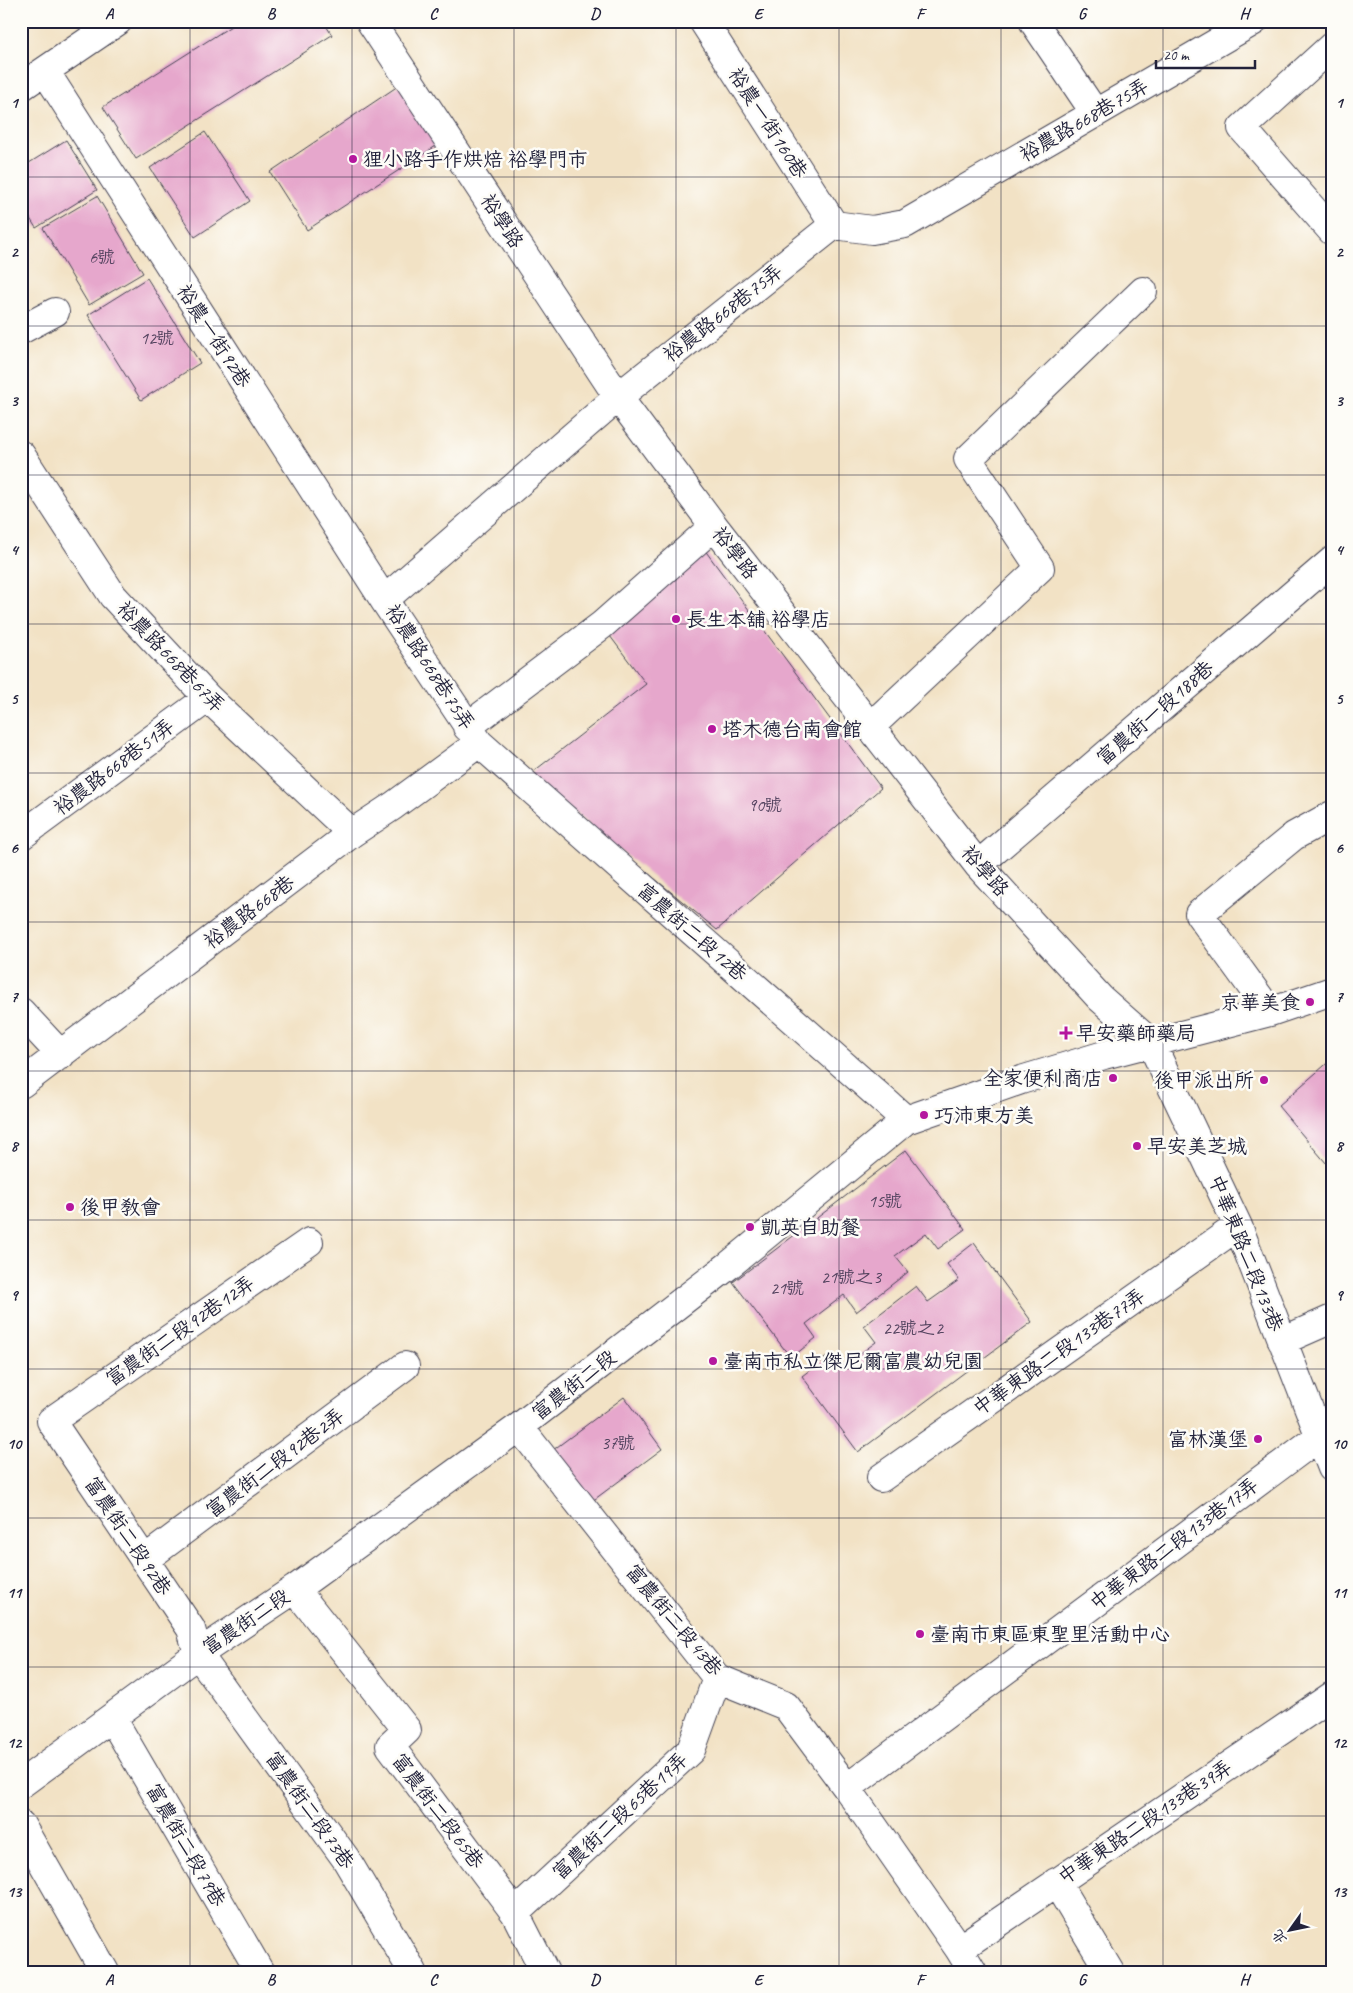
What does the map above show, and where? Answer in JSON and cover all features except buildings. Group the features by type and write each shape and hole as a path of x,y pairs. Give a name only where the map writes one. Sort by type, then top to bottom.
{"street":[{"path":"21,87 118,21"},
{"name":"裕學路","path":"370,21 618,397 714,526 978,865 1100,998 1152,1043"},
{"name":"裕農一街160巷","path":"703,21 834,225"},
{"path":"1033,21 1095,112"},
{"name":"裕農路668巷75弄","path":"473,735 384,600 618,397 834,225 872,230 905,224 1254,21"},
{"path":"1332,46 1242,128 1332,231"},
{"name":"裕農一街92巷","path":"45,71 384,600"},
{"path":"870,727 1040,568 968,459 1144,291"},
{"path":"21,330 55,312"},
{"name":"裕農路668巷67弄","path":"21,455 113,596 208,698 352,833"},
{"name":"裕農路668巷","path":"21,1084 352,833 393,806 714,526"},
{"name":"富農街一段188巷","path":"978,865 1332,561"},
{"name":"裕農路668巷51弄","path":"21,836 208,698"},
{"name":"富農街二段12巷","path":"473,735 906,1120"},
{"path":"1270,1012 1199,914 1294,836 1332,816"},
{"name":"富農街二段","path":"21,1784 198,1654 295,1589 519,1427 728,1266 906,1120 1021,1080 1270,1012 1332,991"},
{"path":"21,1012 61,1055"},
{"name":"中華東路二段133巷","path":"1152,1043 1238,1226 1332,1468"},
{"name":"中華東路二段133巷77弄","path":"881,1478 1238,1226"},
{"name":"富農街二段92巷12弄","path":"51,1421 309,1242"},
{"path":"1282,1341 1332,1319"},
{"name":"富農街二段92巷2弄","path":"144,1560 405,1366"},
{"name":"富農街二段92巷","path":"51,1421 191,1629 198,1654"},
{"name":"富農街二段43巷","path":"519,1427 717,1678 786,1706 847,1788"},
{"name":"中華東路二段133巷17弄","path":"847,1788 1320,1436"},
{"name":"富農街二段65巷","path":"295,1589 407,1730 390,1746 515,1914 545,1972"},
{"name":"富農街二段73巷","path":"198,1654 346,1858 413,1972"},
{"name":"富農街二段65巷19弄","path":"515,1914 691,1750 717,1678"},
{"name":"中華東路二段133巷39弄","path":"966,1960 1056,1882 1332,1696"},
{"name":"富農街二段79巷","path":"112,1718 260,1972"},
{"path":"847,1788 966,1960"},
{"path":"21,1825 105,1972"},
{"path":"1056,1882 1110,1972"}],"place":[{"name":"狸小路手作烘焙 裕學門市","path":"353,159"},
{"name":"長生本舖 裕學店","path":"676,619"},
{"name":"塔木德台南會館","path":"712,729"},
{"name":"京華美食","path":"1310,1002"},
{"name":"早安藥師藥局","path":"1066,1033"},
{"name":"全家便利商店","path":"1113,1078"},
{"name":"後甲派出所","path":"1264,1080"},
{"name":"巧沛東方美","path":"924,1115"},
{"name":"早安美芝城","path":"1137,1146"},
{"name":"後甲教會","path":"70,1207"},
{"name":"凱英自助餐","path":"750,1227"},
{"name":"臺南市私立傑尼爾富農幼兒園","path":"713,1361"},
{"name":"富林漢堡","path":"1258,1439"},
{"name":"臺南市東區東聖里活動中心","path":"920,1634"}]}
